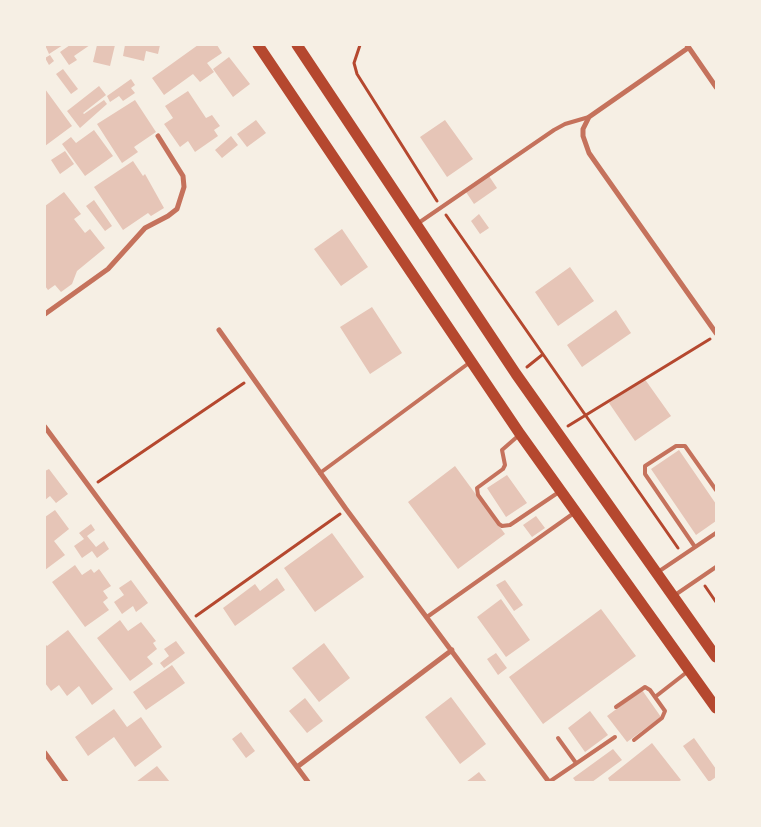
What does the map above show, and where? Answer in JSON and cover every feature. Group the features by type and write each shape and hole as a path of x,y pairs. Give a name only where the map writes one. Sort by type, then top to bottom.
{"main road":[{"path":"258,45 520,434 716,708"},
{"path":"296,45 516,374 716,657"}],"street":[{"path":"716,87 688,46 589,117 583,129 583,136 589,153 716,334"},
{"path":"45,314 108,269 145,228 168,216 177,208 183,193 182,176 158,136"},
{"path":"219,330 346,509 549,782"},
{"path":"45,427 308,782"},
{"path":"297,767 452,650"},
{"path":"45,753 66,782"}],"lane":[{"path":"416,226 554,130 565,124 589,117"},
{"path":"320,473 471,362"},
{"path":"520,434 502,450 505,465 503,469 477,488 478,495 499,524 506,527 560,491"},
{"path":"695,547 645,474 645,466 676,446 685,446 716,490"},
{"path":"427,617 576,512"},
{"path":"656,573 716,533"},
{"path":"673,597 716,566"},
{"path":"655,696 689,671"},
{"path":"616,707 645,687 650,690 665,711 664,715 634,740"},
{"path":"549,782 615,737"},
{"path":"558,738 576,763"}],"path":[{"path":"360,45 354,63 357,74 441,207 542,356 683,555"},
{"path":"557,432 716,334"},
{"path":"516,374 542,356"},
{"path":"89,488 252,377"},
{"path":"188,622 346,509"},
{"path":"700,578 716,602"}],"building":[{"path":"45,45 63,45 49,54"},
{"path":"70,45 90,45 74,56 77,60 69,65 60,52"},
{"path":"97,45 115,45 110,66 93,62"},
{"path":"125,45 160,45 158,54 146,51 144,61 123,56"},
{"path":"198,45 217,45 222,53 207,63 214,72 200,82 193,74 164,95 152,78"},
{"path":"50,55 54,61 49,65 45,58"},
{"path":"229,57 250,84 233,97 213,69"},
{"path":"63,69 78,89 71,94 56,74"},
{"path":"131,79 135,85 131,88 135,93 123,101 119,96 110,102 107,96"},
{"path":"99,86 106,95 83,113 104,100 107,104 80,128 67,111"},
{"path":"45,89 72,126 45,146 46,129"},
{"path":"188,91 206,118 212,115 220,126 214,130 218,136 195,152 188,141 180,147 164,124 173,118 165,106"},
{"path":"135,100 156,132 134,147 138,152 122,163 97,124"},
{"path":"256,120 266,133 247,147 237,134"},
{"path":"445,120 473,159 447,177 420,137"},
{"path":"94,130 113,156 85,176 62,144 71,137 76,143"},
{"path":"231,136 238,145 222,158 215,150"},
{"path":"65,151 74,164 60,174 51,160"},
{"path":"133,161 143,176 145,174 164,208 151,216 148,213 123,230 94,187"},
{"path":"489,176 497,188 474,204 466,192"},
{"path":"64,192 81,214 74,219 85,233 90,229 105,248 77,271 72,284 61,292 55,285 48,290 45,286 45,206"},
{"path":"94,200 112,226 105,231 86,206"},
{"path":"479,214 489,228 480,234 471,221"},
{"path":"342,229 368,267 341,286 314,249"},
{"path":"570,267 594,301 558,326 535,292"},
{"path":"372,307 402,353 370,374 340,327"},
{"path":"616,310 631,333 582,367 567,345"},
{"path":"644,378 671,416 635,441 609,403"},
{"path":"679,450 716,504 716,521 696,535 651,469"},
{"path":"455,466 505,534 458,569 408,502"},
{"path":"49,469 68,494 56,503 50,496 45,500 45,471"},
{"path":"507,475 527,503 506,517 487,488"},
{"path":"55,510 69,529 54,541 65,555 45,570 45,517"},
{"path":"536,516 545,528 532,537 523,525"},
{"path":"91,524 95,530 87,536 96,547 104,541 109,549 97,558 92,551 82,558 74,546 84,539 79,533"},
{"path":"332,533 364,577 315,612 284,568"},
{"path":"75,565 82,575 91,569 94,573 99,569 111,586 103,591 108,598 103,602 109,610 85,627 52,582"},
{"path":"277,578 285,590 235,626 223,608 255,584 260,591"},
{"path":"131,580 148,603 136,612 133,606 122,614 114,602 124,595 119,588"},
{"path":"505,580 523,605 514,611 496,585"},
{"path":"501,599 530,640 506,657 477,617"},
{"path":"601,609 636,656 543,724 509,677"},
{"path":"120,620 128,631 141,622 156,641 153,643 157,649 147,657 153,664 130,681 97,638"},
{"path":"68,630 113,689 92,705 79,686 67,696 59,685 51,691 45,683 45,644 47,646"},
{"path":"176,641 185,653 164,668 160,663 169,656 164,649"},
{"path":"324,643 350,678 319,702 292,668"},
{"path":"496,653 507,668 498,675 487,659"},
{"path":"172,665 185,683 146,710 133,692"},
{"path":"642,690 661,717 627,742 607,716"},
{"path":"451,697 486,744 460,764 425,717"},
{"path":"305,698 323,721 307,733 289,711"},
{"path":"114,709 127,727 141,717 162,747 135,767 114,737 88,756 75,737"},
{"path":"590,711 608,735 585,752 568,728"},
{"path":"241,732 255,751 246,758 232,739"},
{"path":"694,738 716,769 716,777 709,782 683,746"},
{"path":"652,743 681,780 678,782 610,782 608,778"},
{"path":"613,749 622,760 592,782 576,782 573,778"},
{"path":"157,766 170,782 136,782"},
{"path":"479,772 487,782 466,782"}]}
